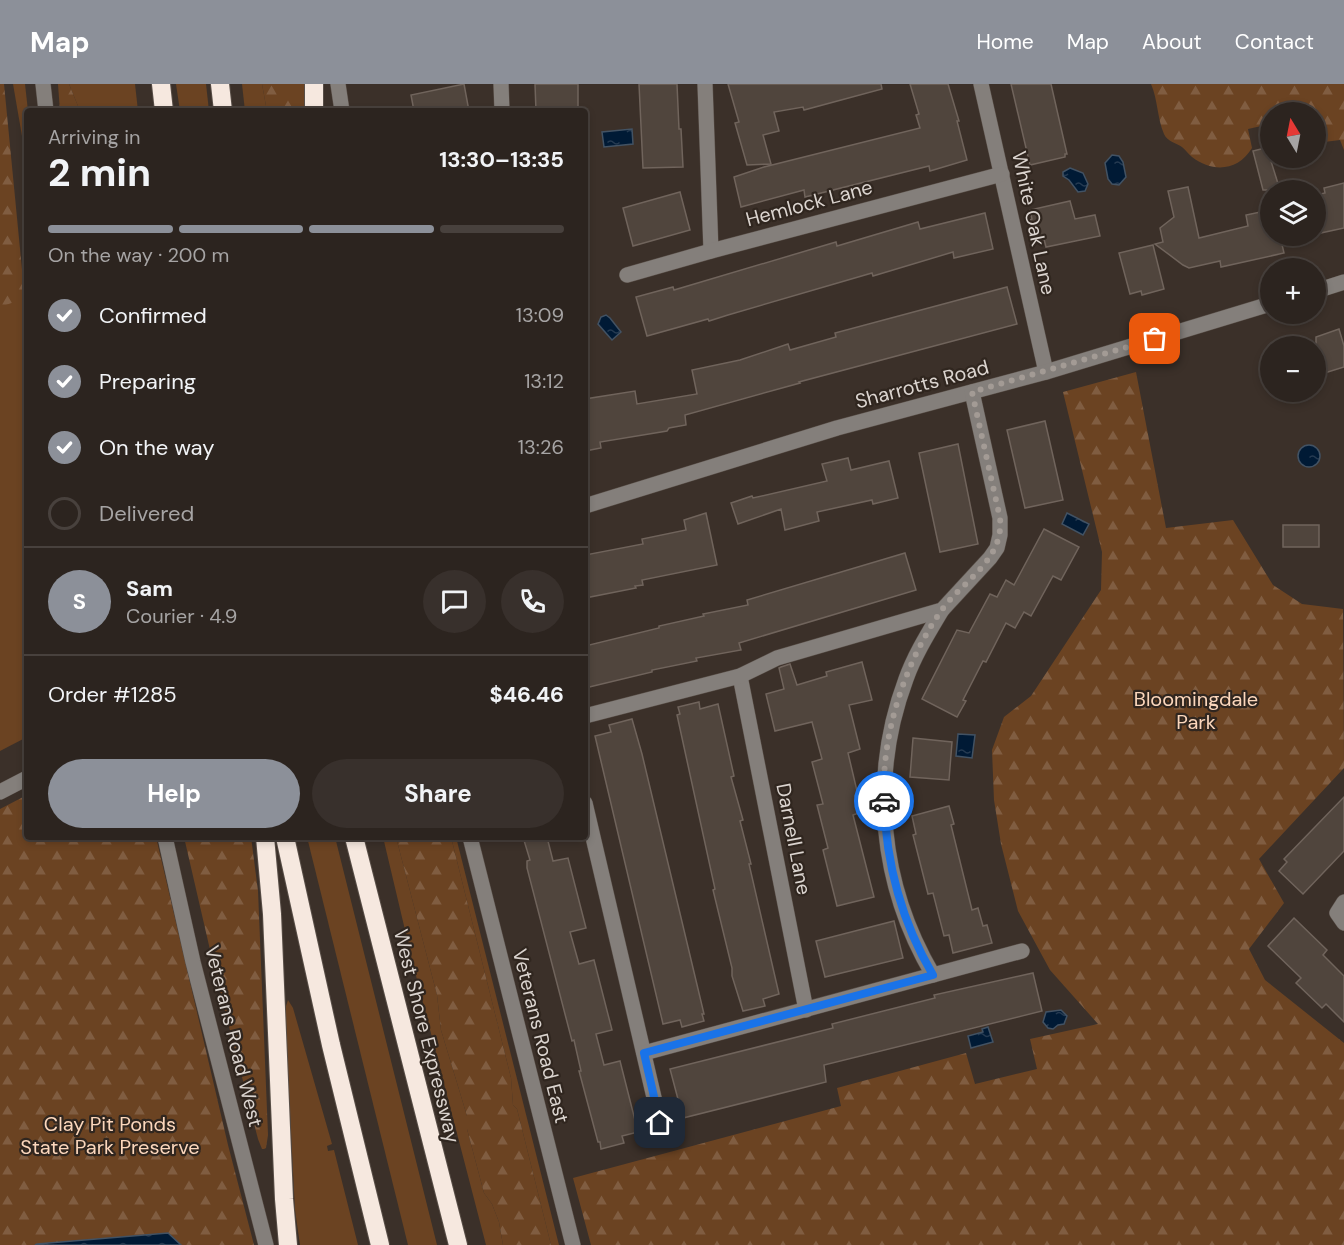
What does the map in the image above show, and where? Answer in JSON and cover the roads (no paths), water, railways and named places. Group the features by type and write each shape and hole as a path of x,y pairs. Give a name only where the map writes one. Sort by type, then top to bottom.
{"highway":[{"path":"161,84 164,108"},
{"path":"220,84 223,108"},
{"path":"314,84 314,108"},
{"path":"264,840 272,914 288,1245"},
{"path":"286,840 331,1045 380,1245"},
{"name":"West Shore Expressway","path":"356,840 458,1245"}],"street":[{"path":"43,84 46,108"},
{"path":"338,84 342,108"},
{"path":"501,84 502,108"},
{"path":"705,84 711,250"},
{"name":"White Oak Lane","path":"981,84 1046,372"},
{"name":"Hemlock Lane","path":"627,275 711,250 1002,174"},
{"path":"1326,288 1344,282"},
{"name":"Sharrotts Road","path":"588,505 794,441 1046,372 1260,307"},
{"path":"933,975 905,918 892,877 885,833 883,794 886,755 894,714 918,651 942,610 990,558 997,548 1000,535 1000,518 972,392"},
{"path":"588,715 740,676 777,658 942,610"},
{"name":"Darnell Lane","path":"740,676 806,1010"},
{"path":"0,792 24,780"},
{"path":"588,816 660,1123"},
{"name":"Veterans Road West","path":"166,840 193,962 266,1245"},
{"name":"Veterans Road East","path":"471,840 573,1245"},
{"path":"1344,902 1337,913 1344,923"},
{"path":"644,1053 1022,951"}],"water":[{"path":"632,129 633,144 604,147 602,132"},
{"path":"1112,155 1119,156 1123,162 1126,177 1119,185 1112,184 1108,179 1105,163"},
{"path":"1070,168 1083,173 1088,184 1085,191 1078,192 1063,176 1063,172"},
{"path":"606,315 621,332 612,340 598,324 601,317"},
{"path":"1309,445 1317,448 1320,456 1317,464 1309,467 1301,464 1298,456 1301,448"},
{"path":"1067,513 1089,524 1083,535 1062,524"},
{"path":"958,734 975,735 972,758 956,756"},
{"path":"1061,1010 1067,1016 1064,1024 1053,1029 1048,1028 1043,1022 1046,1012"},
{"path":"988,1027 993,1042 971,1048 968,1036 983,1032 982,1029"},
{"path":"168,1233 181,1245 35,1245 37,1244"}],"park label":[{"name":"Bloomingdale Park","path":"1196,710"},
{"name":"Clay Pit Ponds State Park Preserve","path":"110,1136"}]}
